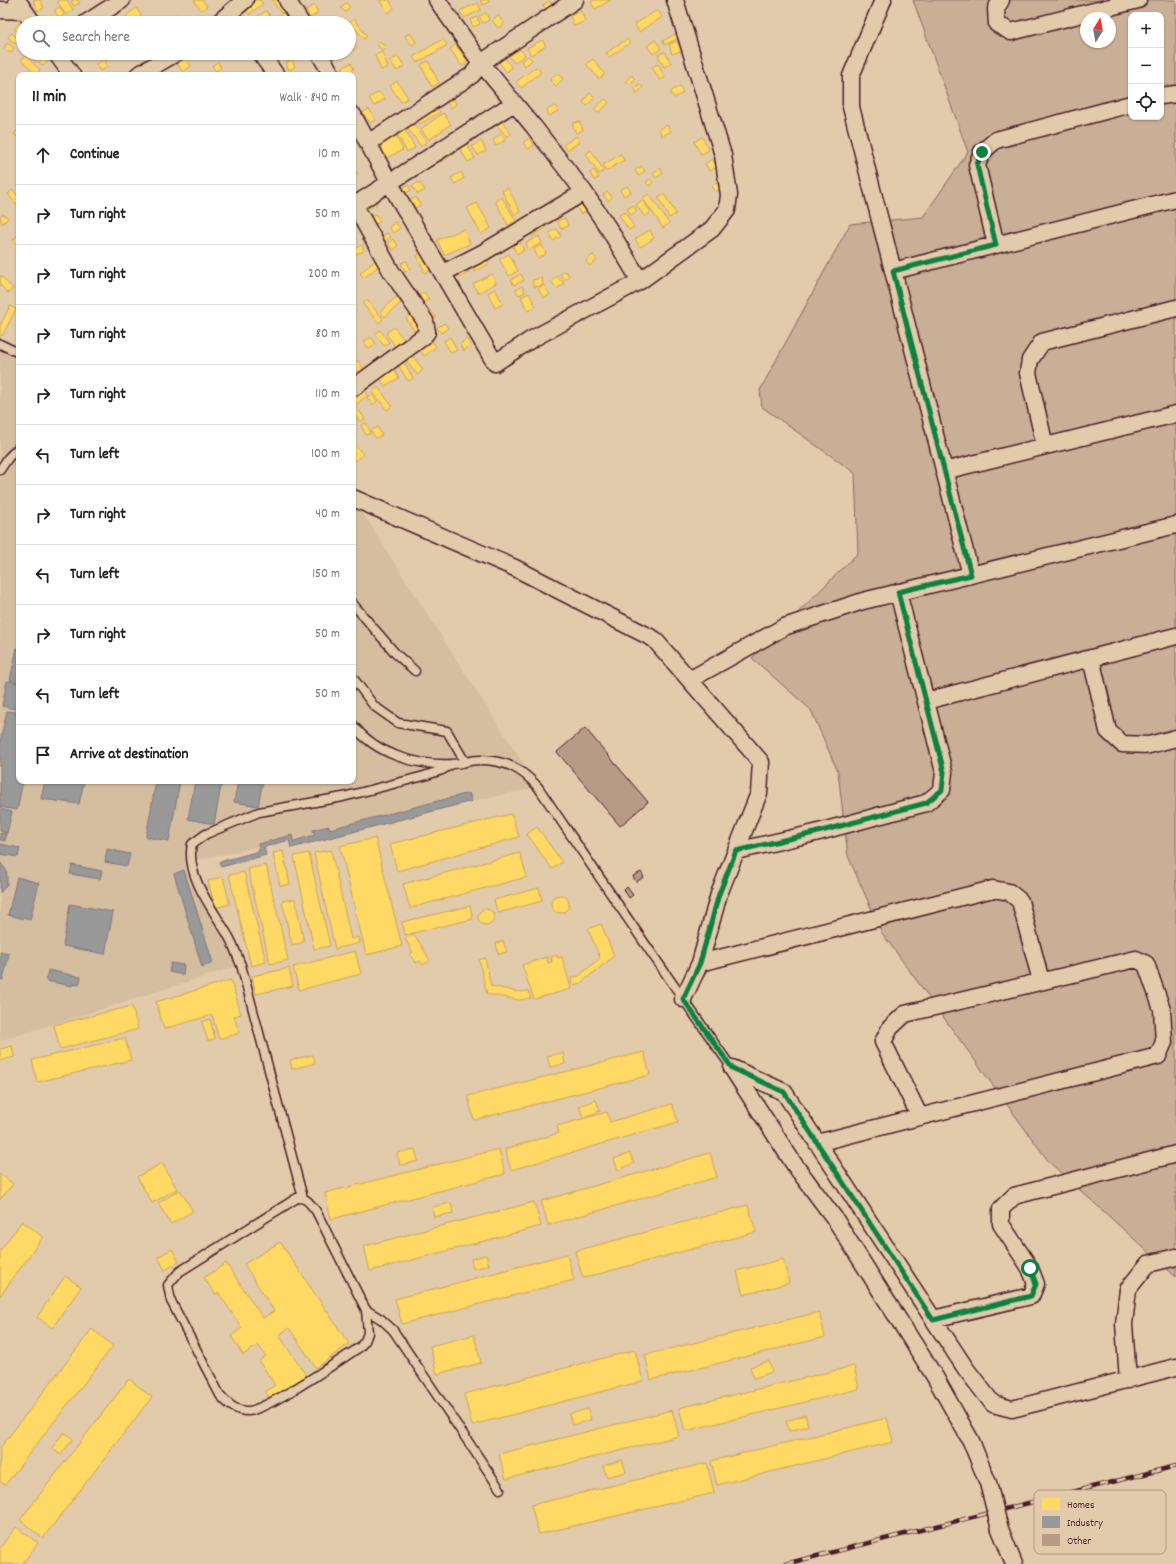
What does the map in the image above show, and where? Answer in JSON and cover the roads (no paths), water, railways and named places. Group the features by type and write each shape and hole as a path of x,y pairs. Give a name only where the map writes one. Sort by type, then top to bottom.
{"street":[{"path":"97,16 122,0"},
{"path":"287,0 297,16"},
{"path":"436,0 481,63 534,127 584,192 609,229 640,280"},
{"path":"368,143 472,75 481,63 576,0"},
{"path":"356,121 389,182 494,363 532,339 640,280 712,230 727,210 729,195 723,155 675,0"},
{"path":"882,0 851,76 851,107 971,575"},
{"path":"1001,0 996,9 997,24 1012,32 1138,0"},
{"path":"227,16 238,8"},
{"path":"0,10 25,11"},
{"path":"61,60 70,72"},
{"path":"143,72 164,60"},
{"path":"265,60 274,72"},
{"path":"323,60 330,72"},
{"path":"1164,96 1176,94"},
{"path":"356,203 514,104"},
{"path":"996,245 977,165 982,152 996,140 1128,105"},
{"path":"443,273 484,252 584,192"},
{"path":"893,271 1176,199"},
{"path":"356,208 383,258 420,312 428,327 427,332 423,337 356,386"},
{"path":"1045,446 1028,373 1030,360 1042,342 1176,308"},
{"path":"944,471 1176,414"},
{"path":"356,499 515,568 654,639 691,679 761,762 759,793 719,894 700,963 683,999"},
{"path":"691,679 784,627 863,601 1176,525"},
{"path":"736,851 814,833 926,803 942,790 944,772 898,592"},
{"path":"926,701 1176,636"},
{"path":"1091,658 1108,731 1122,744 1149,745 1176,738"},
{"path":"700,963 993,889 1009,892 1020,901 1042,981"},
{"path":"817,1143 920,1117 1158,1056 1164,1042 1162,1008 1146,964 1136,958 905,1014 890,1028 883,1042 920,1117"},
{"path":"732,1068 784,1092 933,1320 992,1404 1012,1409 1176,1368"},
{"path":"732,1068 794,1164 835,1218 935,1377 971,1441 988,1483 1000,1529 1014,1564"},
{"path":"933,1320 1031,1296 1036,1284 1030,1268 1001,1224 1002,1208 1014,1196 1176,1154"},
{"path":"1128,1380 1124,1324 1128,1289 1148,1264 1176,1257"}],"lane":[{"path":"0,344 16,351"},
{"path":"0,470 8,458 16,450"},
{"path":"356,607 396,654 415,671"},
{"path":"356,682 374,706 398,723 447,731 465,762"},
{"path":"356,728 367,740 380,749 392,755 415,762 452,764 485,761 513,766 526,773 534,782 732,1068"},
{"path":"303,1198 241,965 230,938 198,883 191,862 192,844 206,834 259,812 343,797 424,776 442,770 452,764"},
{"path":"297,1198 303,1198 308,1200 316,1211 366,1310 368,1333 365,1341 360,1347 313,1378 258,1409 249,1411 231,1406 220,1395 171,1301 168,1286 179,1272 288,1203 297,1198"},
{"path":"366,1310 381,1319 393,1330 500,1489"}],"railway":[{"path":"1080,1490 1176,1466"},
{"path":"785,1564 1034,1502"}]}
